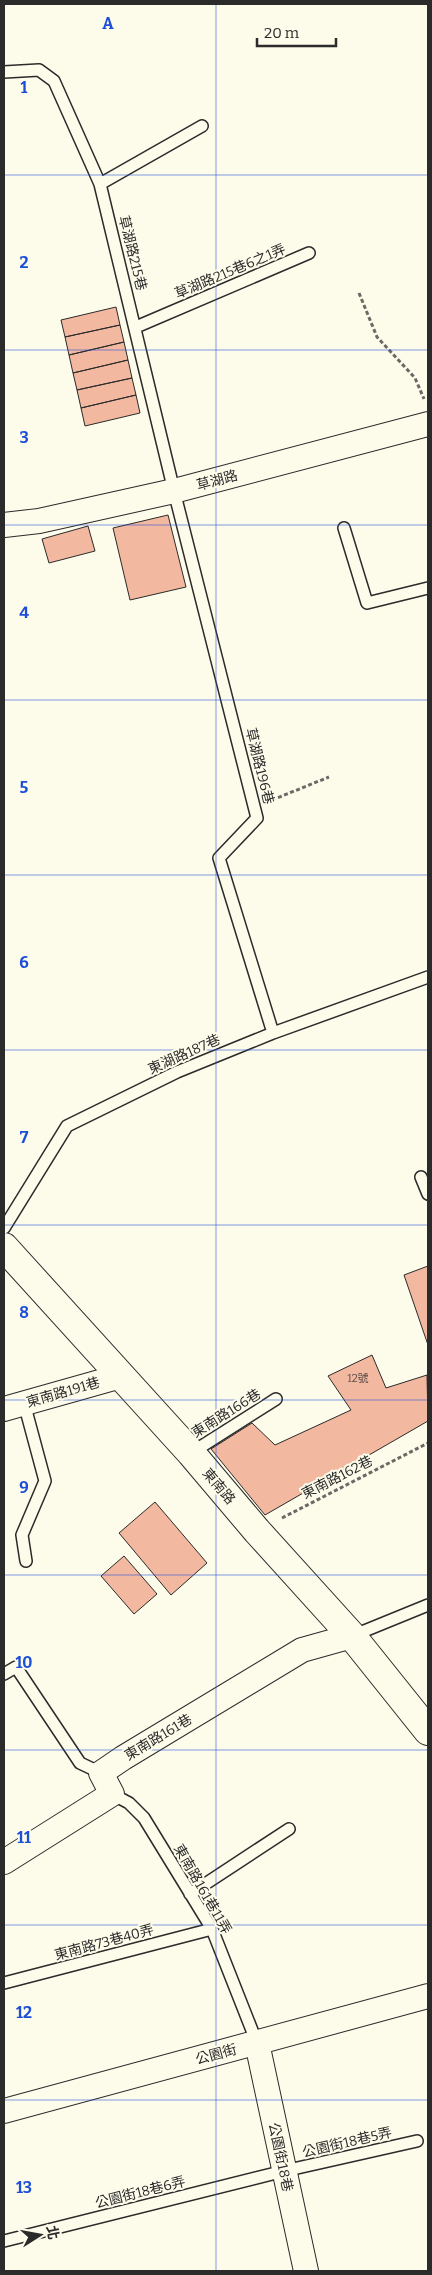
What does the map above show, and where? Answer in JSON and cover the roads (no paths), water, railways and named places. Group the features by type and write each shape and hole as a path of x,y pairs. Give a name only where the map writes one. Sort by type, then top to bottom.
{"street":[{"name":"草湖路","path":"4,525 39,521 174,491 427,413"},
{"name":"東南路","path":"4,1247 191,1453 352,1636 428,1731"},
{"name":"東南路191巷","path":"14,1406 122,1376"},
{"name":"東南路161巷","path":"100,1773 302,1650 352,1636"},
{"path":"4,1862 112,1794 100,1773"},
{"name":"公園街","path":"4,2111 428,1996"},
{"name":"公園街18巷","path":"258,2043 306,2271"}],"lane":[{"name":"草湖路215巷","path":"4,72 39,70 54,81 100,184 174,491"},
{"path":"100,184 202,126"},
{"name":"草湖路215巷6之1弄","path":"136,327 308,253"},
{"name":"草湖路196巷","path":"174,491 257,818 219,858 273,1033"},
{"path":"344,528 367,603 428,588"},
{"name":"東湖路187巷","path":"4,1228 67,1126 177,1072 273,1033 428,977"},
{"path":"420,1177 428,1194"},
{"name":"東南路166巷","path":"191,1453 276,1399"},
{"path":"14,1406 45,1481 22,1535 26,1561"},
{"path":"352,1636 428,1605"},
{"path":"4,1674 16,1667 80,1763 100,1773"},
{"name":"東南路161巷11弄","path":"112,1794 129,1803 144,1818 212,1929 258,2043"},
{"path":"190,1894 289,1829"},
{"name":"東南路73巷40弄","path":"4,1984 212,1929"},
{"name":"公園街18巷5弄","path":"284,2172 417,2141"},
{"name":"公園街18巷6弄","path":"4,2241 284,2172"}]}
